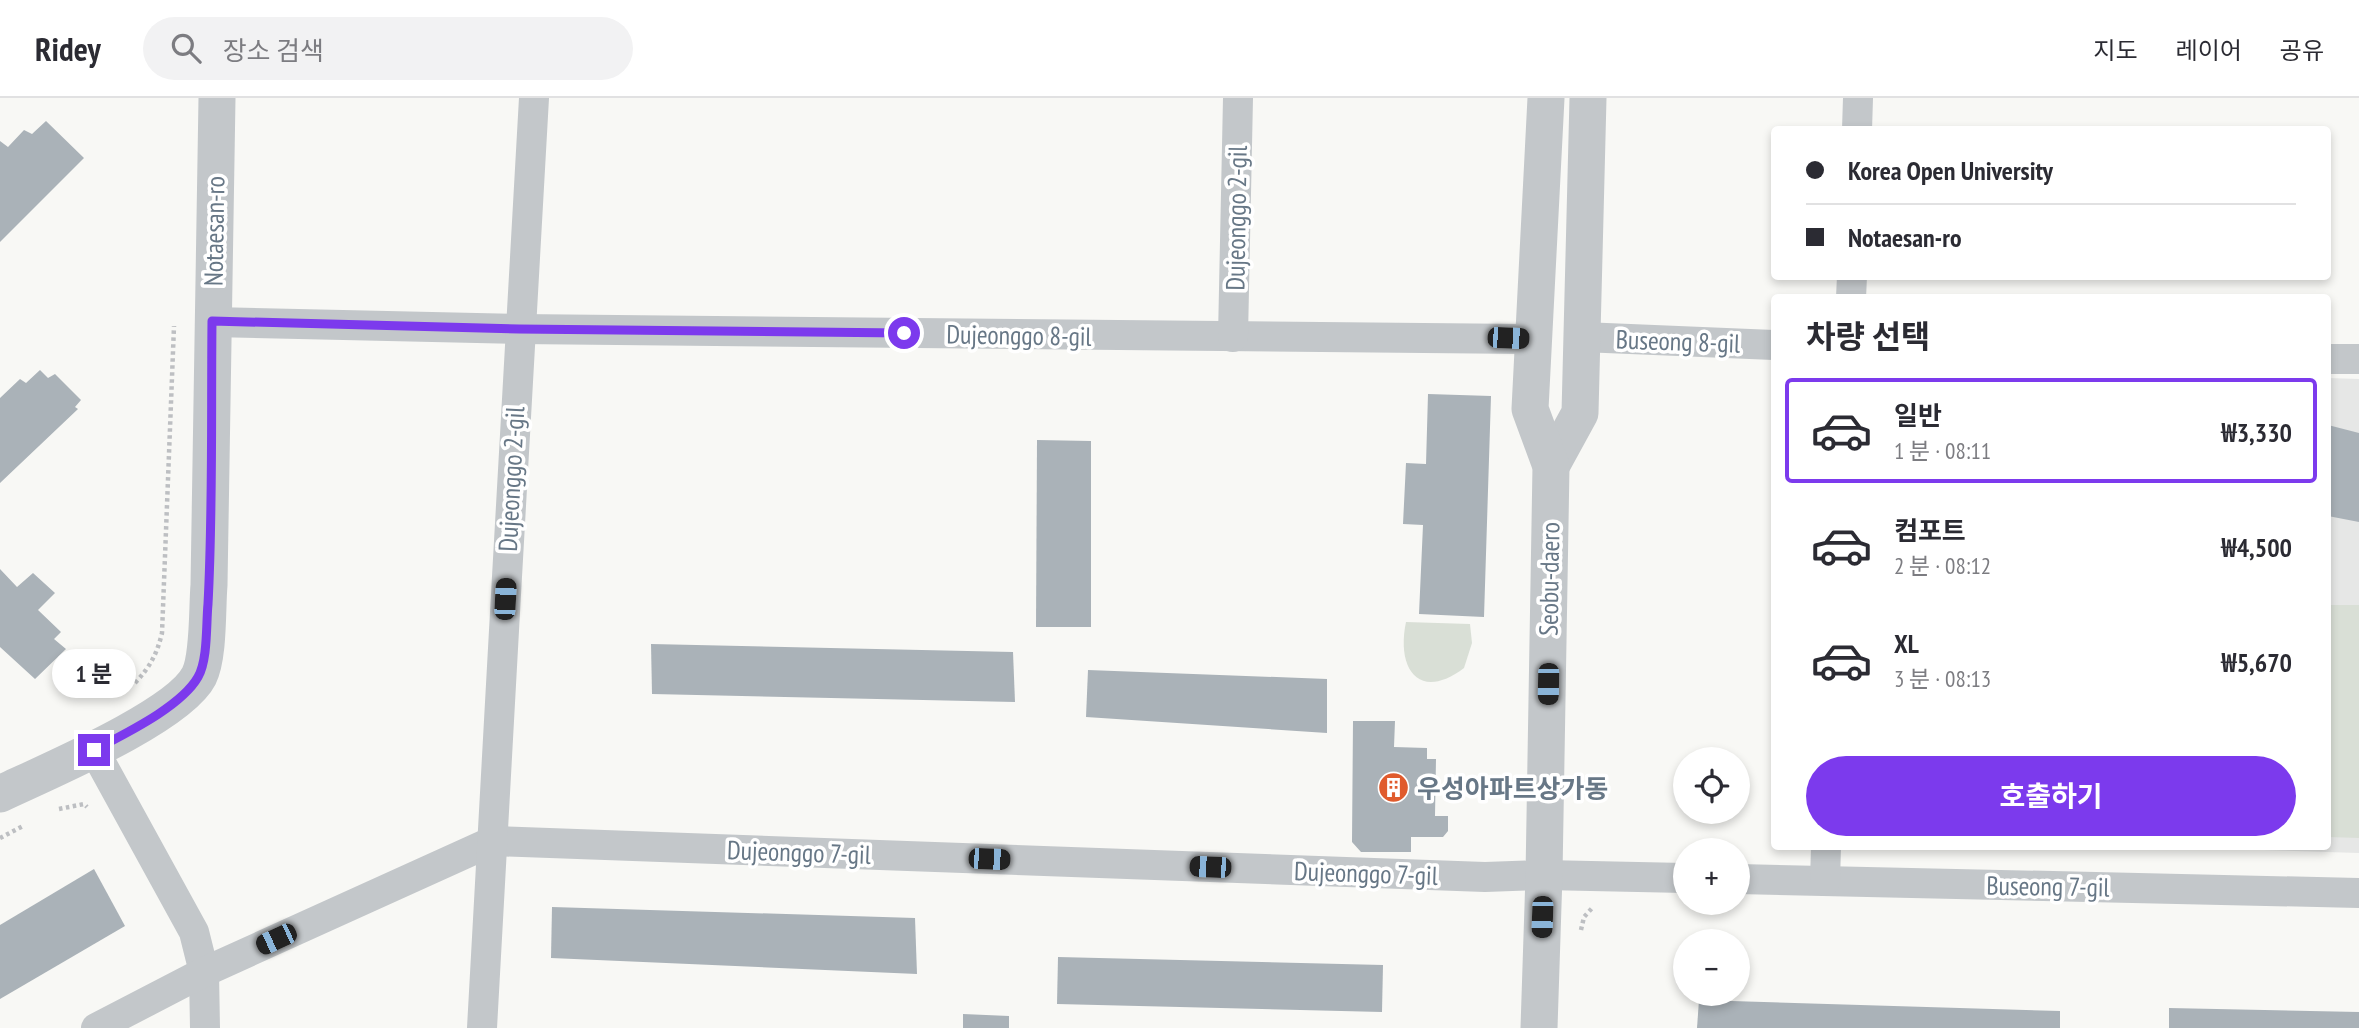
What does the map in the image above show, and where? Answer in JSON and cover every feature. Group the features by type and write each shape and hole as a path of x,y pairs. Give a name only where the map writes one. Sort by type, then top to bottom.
{"street":[{"name":"Notaesan-ro","path":"0,794 94,750 145,722 189,689 199,675 205,641 209,585 217,98"},
{"name":"Dujeonggo 2-gil","path":"482,1028 534,98"},
{"name":"Dujeonggo 2-gil","path":"1233,337 1238,98"},
{"name":"Seobu-daero","path":"1539,1028 1551,466 1530,409 1546,98"},
{"name":"Seobu-daero","path":"1551,466 1580,413 1588,98"},
{"path":"1857,126 1858,98"},
{"name":"Dujeonggo 8-gil","path":"212,321 519,329 1532,339"},
{"name":"Buseong 8-gil","path":"1582,337 1771,345"},
{"path":"2331,359 2359,359"},
{"path":"94,750 194,932 204,972 205,1028"},
{"name":"Dujeonggo 7-gil","path":"96,1028 204,972 494,841 1485,877 1544,874"},
{"path":"1825,881 1826,850"},
{"path":"1544,874 1673,878"},
{"name":"Buseong 7-gil","path":"1750,879 2359,894"}],"path":[{"path":"132,686 153,662 162,633 175,318"},
{"path":"53,811 85,804 95,814"},
{"path":"0,838 32,822"},
{"path":"1578,942 1584,917 1599,901"}],"shaded area":[{"path":"2331,378 2359,379 2359,853 2264,850 2331,850"},
{"path":"2331,605 2359,605 2359,838 2331,837"},
{"path":"1406,622 1470,624 1472,643 1464,668 1435,682 1423,681 1414,675 1405,654"}],"building":[{"path":"46,121 84,158 0,242 0,141 8,147 24,130 32,134"},
{"path":"40,370 48,378 55,374 81,400 75,407 78,409 0,483 0,398 20,379 26,383"},
{"path":"1428,394 1491,396 1484,617 1419,614 1423,525 1403,524 1406,463 1426,464"},
{"path":"2331,426 2359,433 2359,522 2331,517"},
{"path":"1037,440 1091,441 1091,627 1036,627"},
{"path":"0,569 17,587 33,573 55,593 38,610 61,632 54,639 66,649 35,679 0,647"},
{"path":"651,644 1013,652 1015,702 652,694"},
{"path":"1088,670 1327,679 1327,733 1086,717"},
{"name":"우성아파트상가동","path":"1353,721 1395,721 1394,747 1427,748 1427,759 1436,759 1435,816 1448,816 1448,831 1443,837 1411,837 1411,852 1361,852 1352,842"},
{"path":"94,869 125,926 0,999 0,925"},
{"path":"552,907 915,918 917,974 551,958"},
{"path":"1058,957 1383,965 1382,1012 1057,1004"},
{"path":"1750,1002 2060,1011 2060,1028 1697,1028 1699,1006 1750,1006"},
{"path":"2169,1008 2359,1012 2359,1028 2169,1028"},
{"path":"963,1014 1009,1016 1009,1028 963,1028"}],"place":[{"name":"우성아파트상가동","path":"1394,788"}],"route":[{"path":"94,750 145,722 173,702 189,689 199,675 205,641 209,585 212,321 519,329 904,333"}]}
